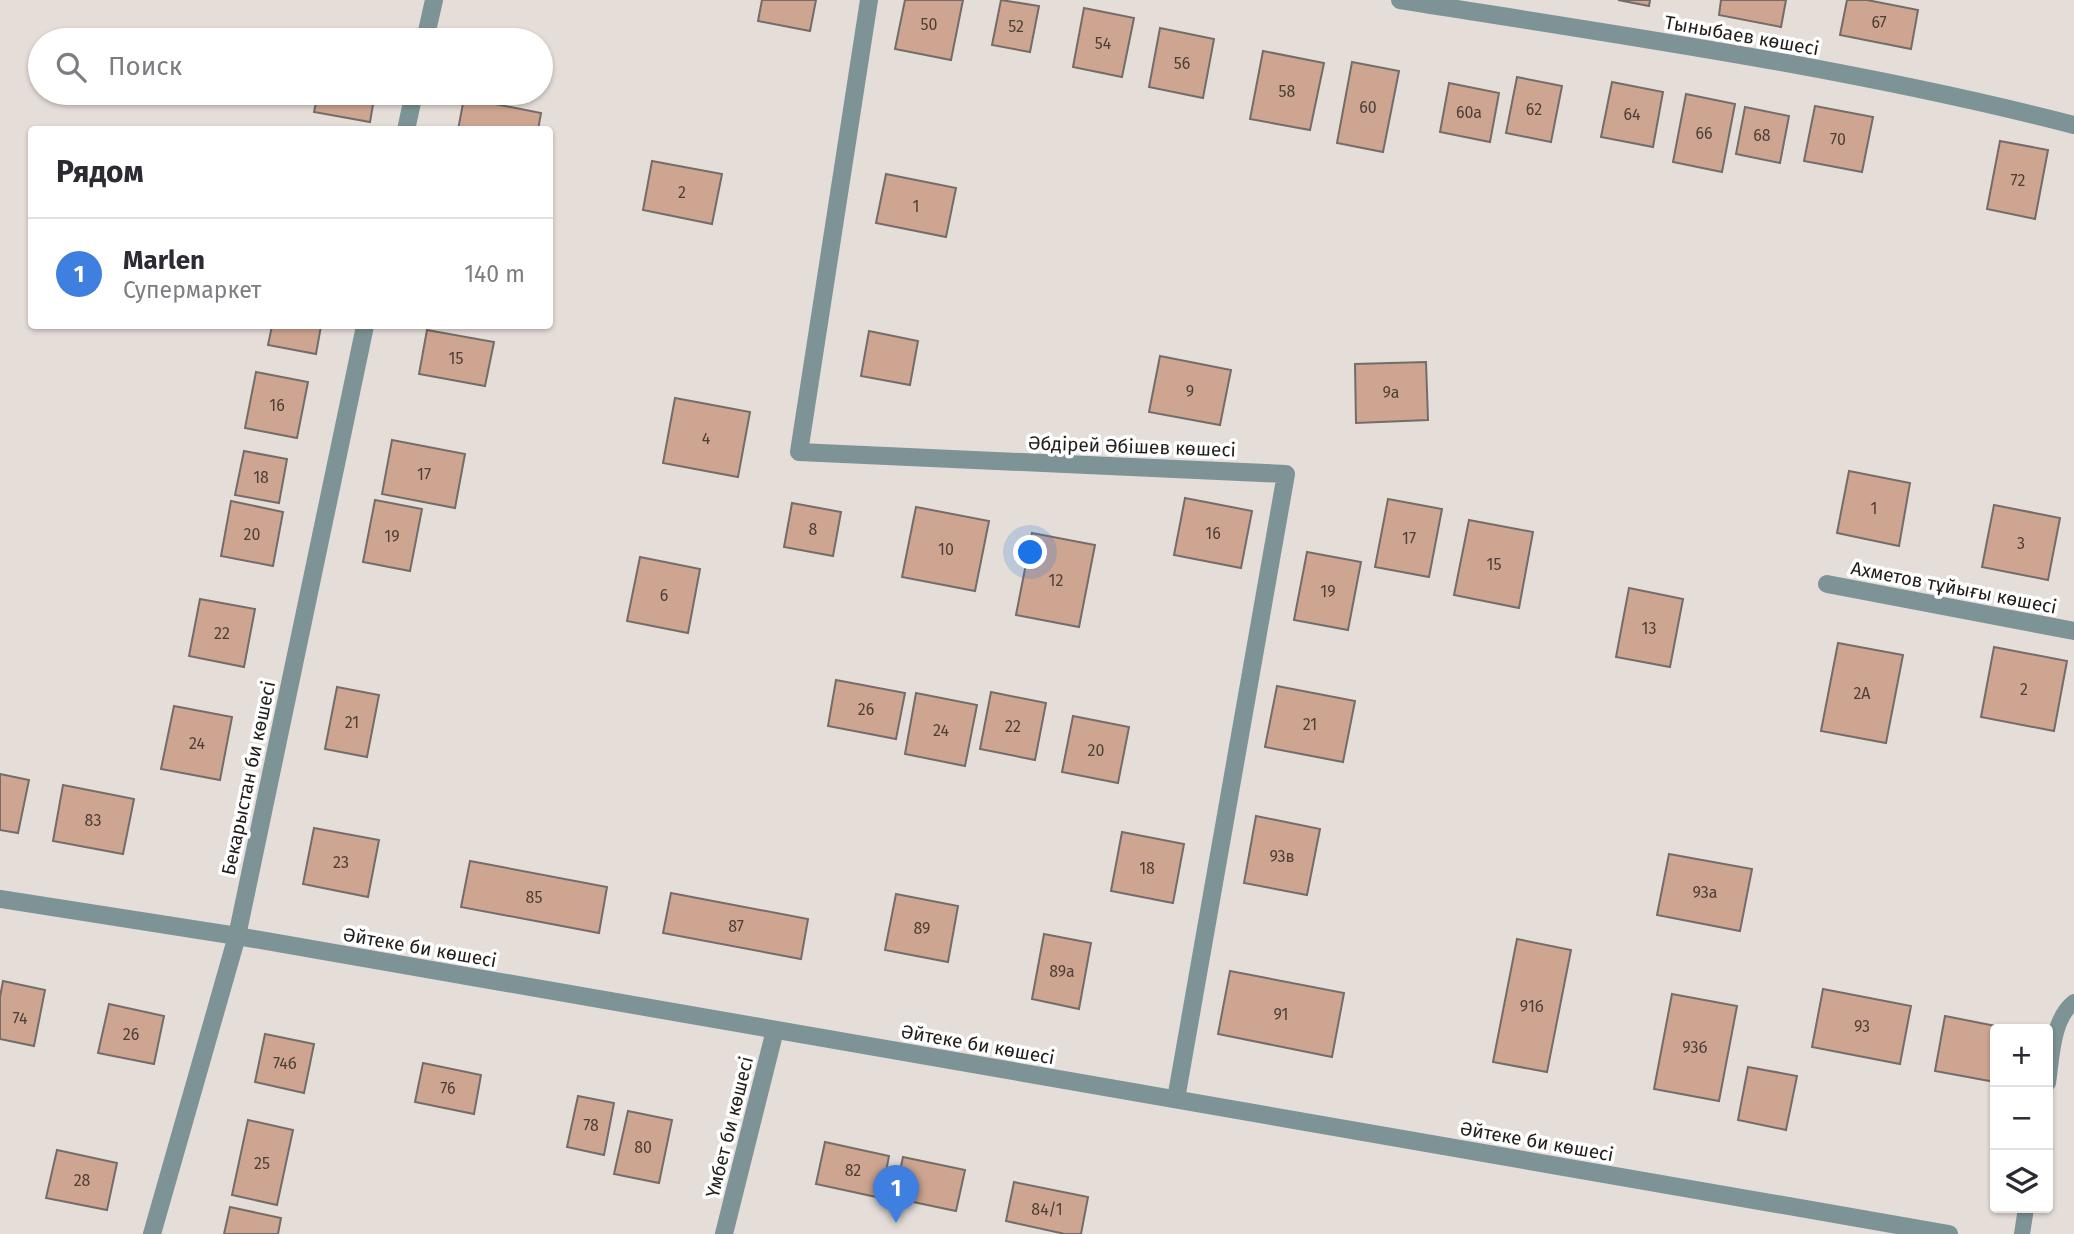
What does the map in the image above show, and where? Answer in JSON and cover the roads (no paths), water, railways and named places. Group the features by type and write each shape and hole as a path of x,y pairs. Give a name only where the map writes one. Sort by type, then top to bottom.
{"street":[{"path":"428,28 434,0"},
{"name":"Әбдірей Әбішев көшесі","path":"869,0 799,452 1286,474 1176,1100"},
{"name":"Тыныбаев көшесі","path":"1400,0 1751,56 1986,102 2074,125"},
{"path":"407,126 411,105"},
{"name":"Бекарыстан би көшесі","path":"152,1234 236,936 364,329"},
{"name":"Ахметов тұйығы көшесі","path":"1827,584 2074,631"},
{"name":"Әйтеке би көшесі","path":"0,899 236,936 1949,1234"},
{"name":"Үмбет би көшесі","path":"724,1234 775,1030"}],"lane":[{"path":"2053,1054 2057,1030 2067,1008 2074,1002"},
{"path":"2022,1234 2025,1213"}],"place":[{"name":"Marlen","path":"896,1223"}]}
